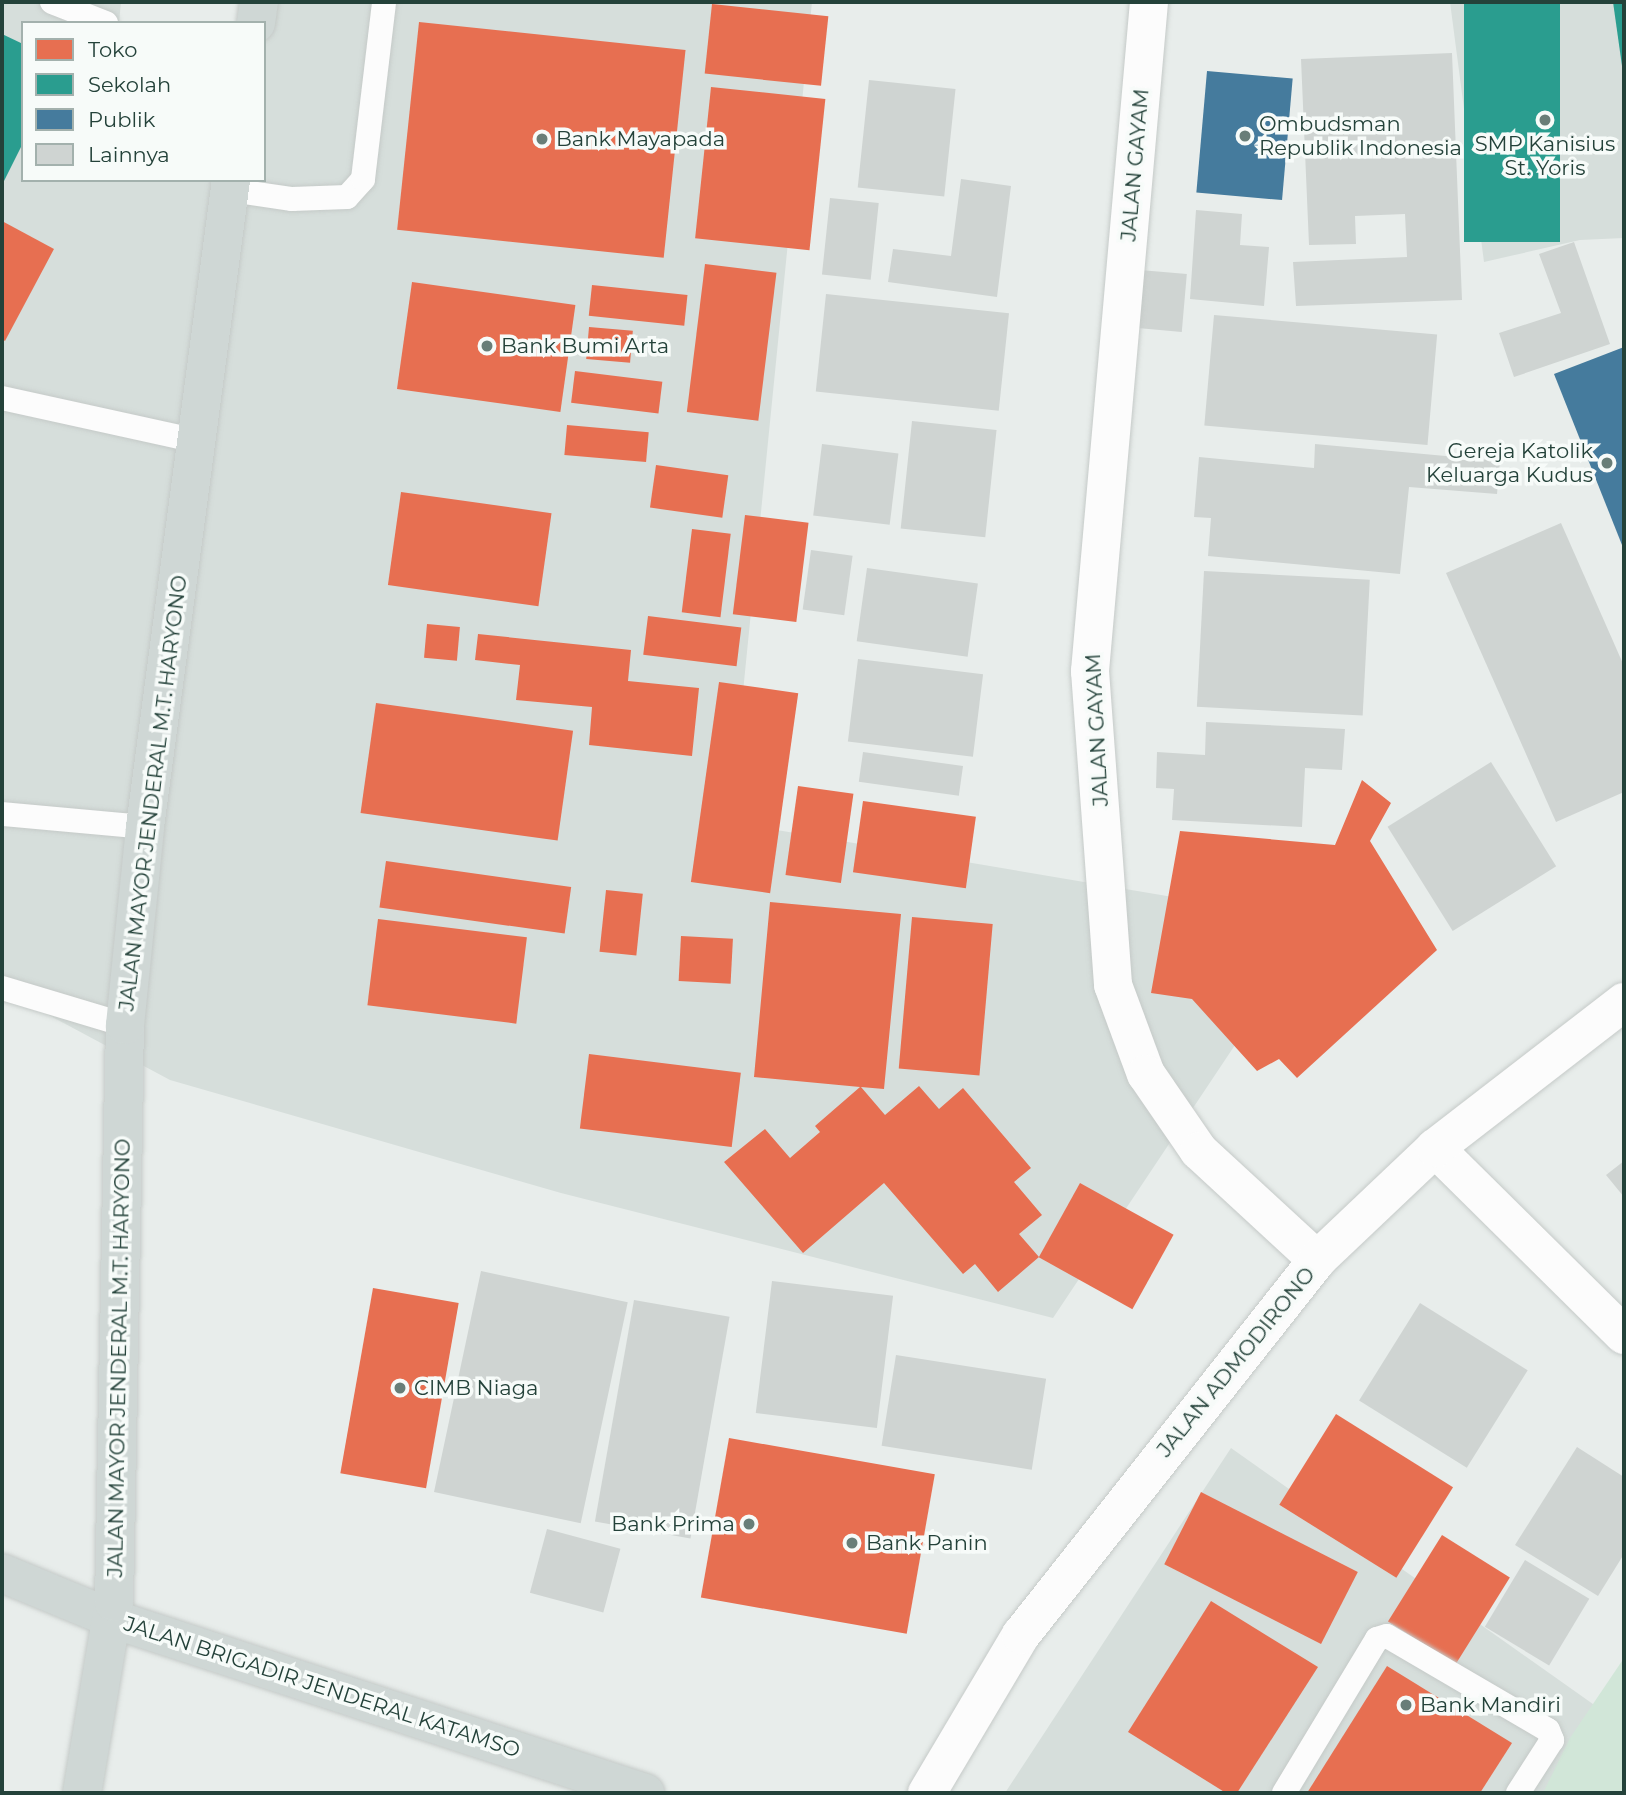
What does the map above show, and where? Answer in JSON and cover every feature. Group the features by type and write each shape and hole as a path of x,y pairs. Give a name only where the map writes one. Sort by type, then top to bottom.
{"main road":[{"path":"256,21 259,2"},
{"name":"JALAN MAYOR JENDERAL M.T. HARYONO","path":"82,1793 113,1619 125,1025 145,827 231,185"},
{"name":"JALAN BRIGADIR JENDERAL KATAMSO","path":"2,1573 113,1619 645,1793"}],"street":[{"name":"JALAN GAYAM","path":"1149,2 1090,671 1113,985 1146,1074 1199,1151 1317,1260"},
{"name":"JALAN ADMODIRONO","path":"927,1793 1021,1635 1317,1260 1435,1148 1624,1002"},
{"path":"1435,1148 1624,1335"}],"lane":[{"path":"52,2 101,21"},
{"path":"231,185 292,199 347,197 363,179 384,2"},
{"path":"2,398 198,441"},
{"path":"2,814 145,827"},
{"path":"2,988 125,1025"},
{"path":"1284,1793 1377,1639 1387,1636 1548,1730 1552,1740 1518,1793"}],"shaded area":[{"path":"2,2 121,2 119,21 21,21 21,182 266,182 266,33 271,2 812,2 730,822 1226,906 1301,946 1053,1318 561,1193 170,1080 2,990"},
{"name":"SMP Kanisius St. Yoris","path":"1450,2 1624,2 1624,238 1580,240 1484,262"},
{"path":"1231,1448 1624,1726 1624,1793 1005,1793"}],"green space":[{"path":"1624,1658 1624,1793 1543,1793 1570,1738"}],"building: Toko":[{"path":"712,4 828,16 821,86 705,74"},
{"name":"Bank Mayapada","path":"419,22 686,50 664,258 397,230"},
{"path":"711,87 825,99 809,250 695,238"},
{"path":"2,221 54,249 5,341 2,339"},
{"path":"705,264 776,273 758,421 687,412"},
{"name":"Bank Bumi Arta","path":"412,282 575,305 560,412 397,389"},
{"path":"592,285 687,295 684,326 589,316"},
{"path":"589,327 633,331 630,363 586,359"},
{"path":"575,371 662,382 658,413 571,403"},
{"path":"567,425 649,432 646,462 564,455"},
{"path":"656,465 728,475 722,518 650,508"},
{"path":"401,492 552,513 538,606 388,585"},
{"path":"745,515 809,523 796,622 733,614"},
{"path":"692,529 731,534 720,617 682,612"},
{"path":"648,616 741,627 737,666 643,655"},
{"path":"427,624 460,627 457,661 424,658"},
{"path":"478,634 631,650 628,681 699,688 692,756 589,745 592,707 516,700 520,665 475,660"},
{"path":"719,682 798,693 770,893 691,882"},
{"path":"376,703 573,731 558,841 361,813"},
{"path":"1362,780 1391,803 1370,841 1437,950 1297,1078 1279,1059 1257,1071 1192,999 1151,993 1180,831 1335,845"},
{"path":"798,786 853,794 841,883 785,875"},
{"path":"863,801 976,817 966,888 853,872"},
{"path":"386,861 571,887 565,934 379,908"},
{"path":"606,890 643,894 636,956 600,952"},
{"path":"770,902 901,914 884,1089 861,1087 885,1115 919,1086 939,1109 963,1088 1031,1168 1014,1182 1042,1215 1019,1234 1039,1257 998,1292 975,1264 963,1274 884,1183 803,1253 724,1162 765,1129 790,1158 820,1132 815,1126 860,1087 754,1077"},
{"path":"912,917 993,924 979,1075 899,1068"},
{"path":"378,919 527,937 516,1024 367,1005"},
{"path":"681,936 733,939 731,984 679,981"},
{"path":"589,1054 741,1073 732,1147 580,1128"},
{"path":"1080,1183 1174,1235 1132,1309 1039,1257"},
{"name":"CIMB Niaga","path":"373,1288 459,1303 426,1488 340,1473"},
{"path":"1336,1414 1453,1487 1396,1578 1279,1505"},
{"name":"Bank Panin","path":"729,1438 935,1474 907,1634 701,1598"},
{"path":"1201,1492 1358,1572 1321,1644 1164,1564"},
{"path":"1442,1535 1510,1577 1456,1664 1388,1622"},
{"path":"1211,1601 1318,1667 1237,1793 1226,1793 1128,1732"},
{"name":"Bank Mandiri","path":"1387,1666 1512,1743 1480,1793 1307,1793"}],"building: Sekolah":[{"path":"1464,2 1560,2 1560,242 1464,242"},
{"path":"1613,2 1624,2 1623,73"},
{"path":"2,34 21,43 21,147 2,185"}],"building: Publik":[{"name":"Ombudsman Republik Indonesia","path":"1207,71 1293,78 1282,200 1196,193"},
{"name":"Gereja Katolik Keluarga Kudus","path":"1624,347 1624,550 1554,374"}],"building: Lainnya":[{"path":"1452,53 1462,300 1296,306 1293,262 1407,257 1405,214 1355,216 1356,244 1309,245 1301,59"},
{"path":"869,80 956,89 944,197 858,187"},
{"path":"961,179 1011,186 997,297 888,282 893,249 951,256"},
{"path":"830,198 879,203 871,280 822,275"},
{"path":"1196,210 1242,214 1240,245 1269,247 1264,306 1190,299"},
{"path":"1574,242 1610,344 1514,377 1499,333 1561,313 1539,254"},
{"path":"1140,270 1187,274 1182,332 1135,328"},
{"path":"826,294 1009,313 999,411 816,391"},
{"path":"1214,315 1437,335 1427,445 1204,426"},
{"path":"912,421 997,430 985,537 901,528"},
{"path":"822,444 898,453 890,525 813,515"},
{"path":"1315,444 1500,461 1497,494 1409,487 1400,574 1208,556 1211,518 1194,517 1199,457 1314,468"},
{"path":"1561,523 1624,666 1624,792 1556,822 1446,573"},
{"path":"811,550 853,556 844,615 803,609"},
{"path":"867,568 978,584 968,657 857,641"},
{"path":"1204,571 1370,580 1363,716 1197,707"},
{"path":"858,659 983,674 973,757 848,741"},
{"path":"1206,722 1345,729 1342,770 1305,768 1302,827 1172,820 1174,789 1156,788 1157,752 1205,755"},
{"path":"863,752 963,766 959,796 859,782"},
{"path":"1491,762 1556,866 1453,931 1388,827"},
{"path":"1624,1161 1624,1197 1606,1175"},
{"path":"481,1271 628,1302 581,1523 434,1492"},
{"path":"772,1281 893,1296 877,1428 756,1413"},
{"path":"634,1300 730,1317 690,1538 595,1522"},
{"path":"1420,1303 1528,1370 1467,1468 1359,1401"},
{"path":"896,1355 1046,1379 1032,1470 882,1446"},
{"path":"1577,1447 1624,1477 1624,1554 1598,1596 1515,1545"},
{"path":"547,1529 620,1549 603,1612 530,1593"},
{"path":"1525,1560 1589,1599 1549,1665 1485,1627"}],"place":[{"name":"SMP Kanisius St. Yoris","path":"1545,120"},
{"name":"Ombudsman Republik Indonesia","path":"1245,136"},
{"name":"Bank Mayapada","path":"542,139"},
{"name":"Bank Bumi Arta","path":"487,346"},
{"name":"Gereja Katolik Keluarga Kudus","path":"1607,463"},
{"name":"CIMB Niaga","path":"400,1388"},
{"name":"Bank Prima","path":"749,1524"},
{"name":"Bank Panin","path":"852,1543"},
{"name":"Bank Mandiri","path":"1406,1705"}]}
